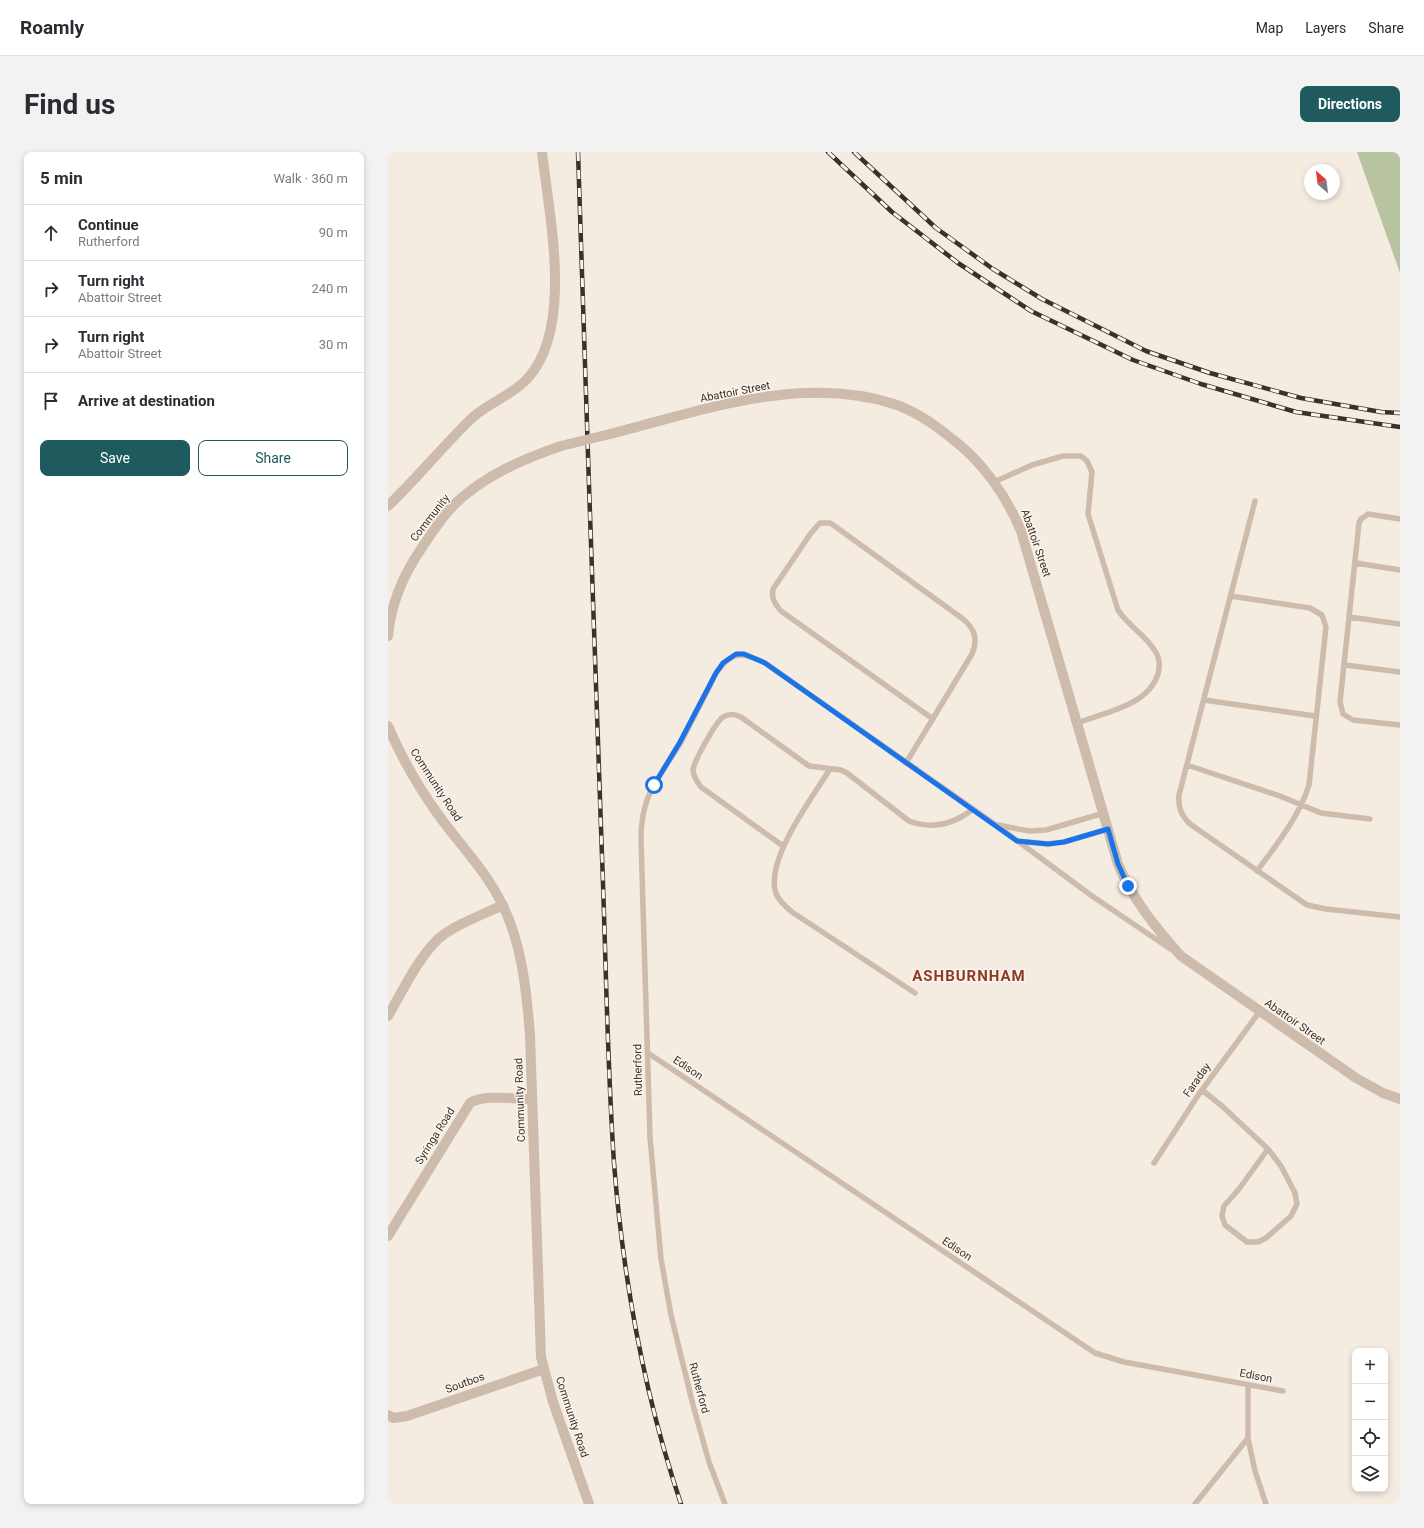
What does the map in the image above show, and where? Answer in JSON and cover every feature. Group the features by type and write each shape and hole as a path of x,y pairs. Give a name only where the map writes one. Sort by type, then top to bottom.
{"street":[{"path":"388,506 472,418 527,379 545,350 552,322 556,260 542,152"},
{"name":"Abattoir Street","path":"561,446 746,400 811,393 846,394 871,398 895,405 926,420 960,445 994,482 1016,517 1025,542 1118,864 1131,892 1149,919 1181,956 1356,1078 1383,1093 1400,1099"},
{"name":"Community","path":"388,636 390,619 398,590 412,561 436,527 456,503 475,487 497,473 539,453 561,446"},
{"name":"Community Road","path":"388,726 408,767 437,814 480,866 503,904 514,938 526,991 532,1100 540,1335 544,1369 589,1504"},
{"path":"388,1016 422,961 439,939 465,923 503,904"},
{"name":"Syringa Road","path":"388,1236 470,1103 487,1098 532,1100"},
{"name":"Soutbos","path":"391,1416 400,1418 544,1369"}],"lane":[{"path":"994,482 1032,465 1063,456 1081,456 1087,461 1092,472 1088,514 1118,610 1124,619 1155,650 1159,658 1160,667 1155,684 1148,693 1139,700 1078,723"},
{"path":"1255,502 1179,795 1178,805 1184,818 1300,901 1314,907 1400,917"},
{"path":"1400,519 1373,514 1368,514 1361,519 1358,530 1356,564 1340,702 1343,714 1353,720 1400,725"},
{"path":"906,763 933,719 972,654 976,644 972,629 963,619 836,527 830,523 820,523 810,533 773,588 772,594 776,605 781,611 933,719"},
{"path":"1356,564 1400,570"},
{"path":"1231,596 1310,608 1322,615 1326,627 1315,716 1311,776 1306,795 1285,832 1257,871"},
{"path":"1349,617 1400,624"},
{"name":"Abattoir Street","path":"736,654 744,654 765,663 996,825 1092,896 1181,956"},
{"name":"Rutherford","path":"725,1504 709,1462 693,1405 664,1284 650,1137 641,820 644,805 654,785 680,742 716,673 723,663 736,654"},
{"path":"1345,665 1400,672"},
{"path":"1204,700 1315,716"},
{"path":"783,846 701,787 696,781 694,767 717,723 728,715 733,714 741,717 810,766 847,772 909,821 918,824 942,825 954,822 973,809"},
{"path":"1187,765 1280,796 1301,806 1331,815 1370,819"},
{"path":"830,769 783,846 774,880 776,892 782,903 792,912 915,993"},
{"name":"Abattoir Street","path":"996,825 1028,831 1042,831 1056,829 1104,813"},
{"path":"1017,841 1048,844 1064,842 1108,829"},
{"name":"Faraday","path":"1154,1163 1202,1090 1260,1011"},
{"name":"Edison","path":"648,1053 1095,1353 1124,1362 1284,1391"},
{"path":"1202,1090 1222,1106 1268,1149 1281,1166 1295,1193 1297,1204 1291,1216 1266,1238 1258,1242 1248,1242 1225,1225 1222,1216 1224,1206 1239,1189 1268,1149"},
{"path":"1248,1385 1248,1438 1255,1471 1266,1504"},
{"path":"1196,1504 1248,1438"}],"green space":[{"path":"1357,152 1400,152 1400,273"}],"railway":[{"path":"578,152 608,1048 614,1163 623,1249 637,1335 656,1420 681,1504"},
{"path":"828,152 892,212 958,263 1031,311 1133,360 1201,384 1296,412 1400,427"},
{"path":"854,152 936,228 993,269 1042,299 1146,351 1210,373 1301,398 1381,412 1400,413"}],"district":[{"name":"ASHBURNHAM","path":"969,976"}],"route":[{"path":"654,785 680,742 716,673 723,663 730,658 736,654 744,654 765,663 1017,841 1048,844 1064,842 1108,829 1118,864 1128,886"}]}
